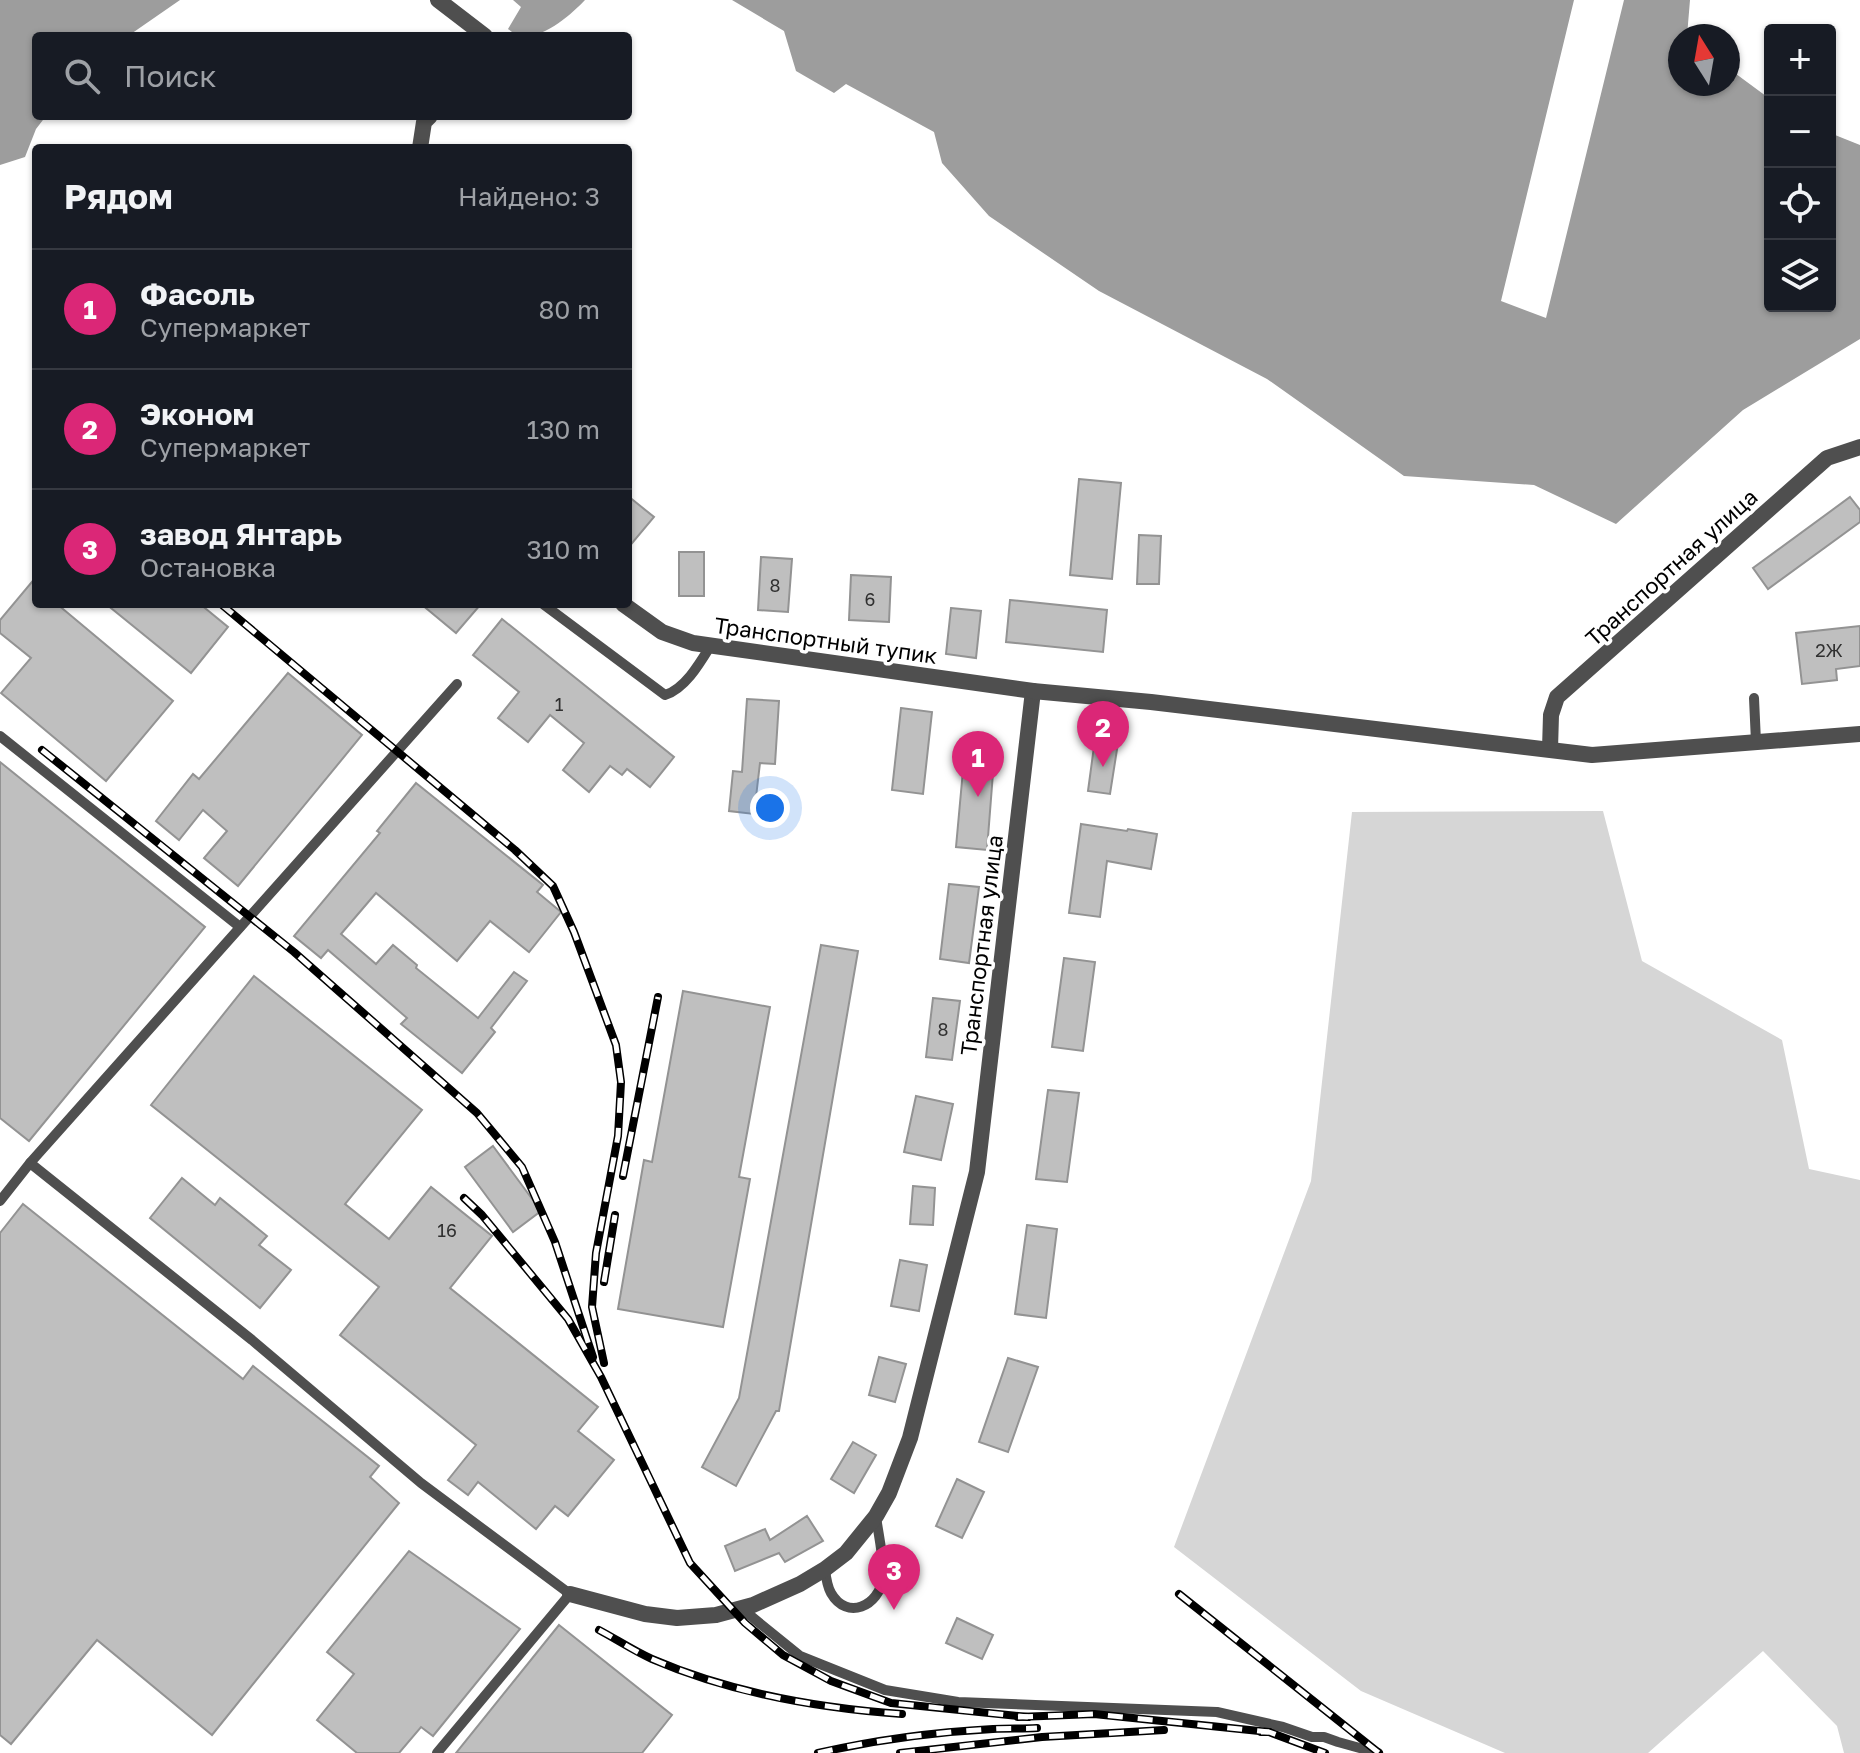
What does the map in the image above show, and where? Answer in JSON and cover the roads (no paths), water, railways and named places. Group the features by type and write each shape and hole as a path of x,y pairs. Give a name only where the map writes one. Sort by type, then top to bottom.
{"street":[{"path":"438,0 480,32"},
{"path":"421,144 426,120"},
{"name":"Транспортная улица","path":"1550,749 1551,715 1557,697 1827,458 1860,447"},
{"name":"Транспортный тупик","path":"629,608 662,632 693,643 1033,691"},
{"path":"1033,691 1592,755 1860,734"},
{"name":"Транспортная улица","path":"825,1569 846,1553 876,1516 889,1493 910,1438 977,1172 1033,691"},
{"path":"570,1594 645,1614 677,1618 716,1615 775,1596 825,1569"}],"lane":[{"path":"548,608 665,695 676,692 711,645"},
{"path":"0,1201 30,1163 457,684"},
{"path":"1754,698 1756,742"},
{"path":"0,736 240,927"},
{"path":"30,1163 252,1340 421,1483 570,1594 437,1753"},
{"path":"825,1569 832,1596 841,1604 863,1608 874,1601 883,1579 876,1516"},
{"path":"741,1608 800,1656 885,1690 958,1702 1217,1712 1378,1753"}],"railway":[{"path":"226,608 515,850 553,886 574,932 616,1045 621,1082 618,1136 596,1253 592,1307 604,1363"},
{"path":"42,750 294,952 477,1113 522,1167 555,1242 593,1357"},
{"path":"623,1176 658,997"},
{"path":"464,1198 482,1215 568,1319 601,1377 690,1563 745,1623 783,1655 831,1681 891,1703 1028,1717"},
{"path":"604,1282 615,1215"},
{"path":"1179,1594 1379,1753"},
{"path":"599,1630 652,1659 743,1690 838,1708 902,1714"},
{"path":"1018,1717 1094,1714 1269,1732"},
{"path":"818,1753 927,1734 1037,1728"},
{"path":"900,1753 1042,1737 1164,1730"},
{"path":"1261,1732 1269,1732 1325,1753"}],"place":[{"name":"Эконом","path":"1103,767"},
{"name":"Фасоль","path":"978,797"},
{"name":"завод Янтарь","path":"894,1610"}]}
